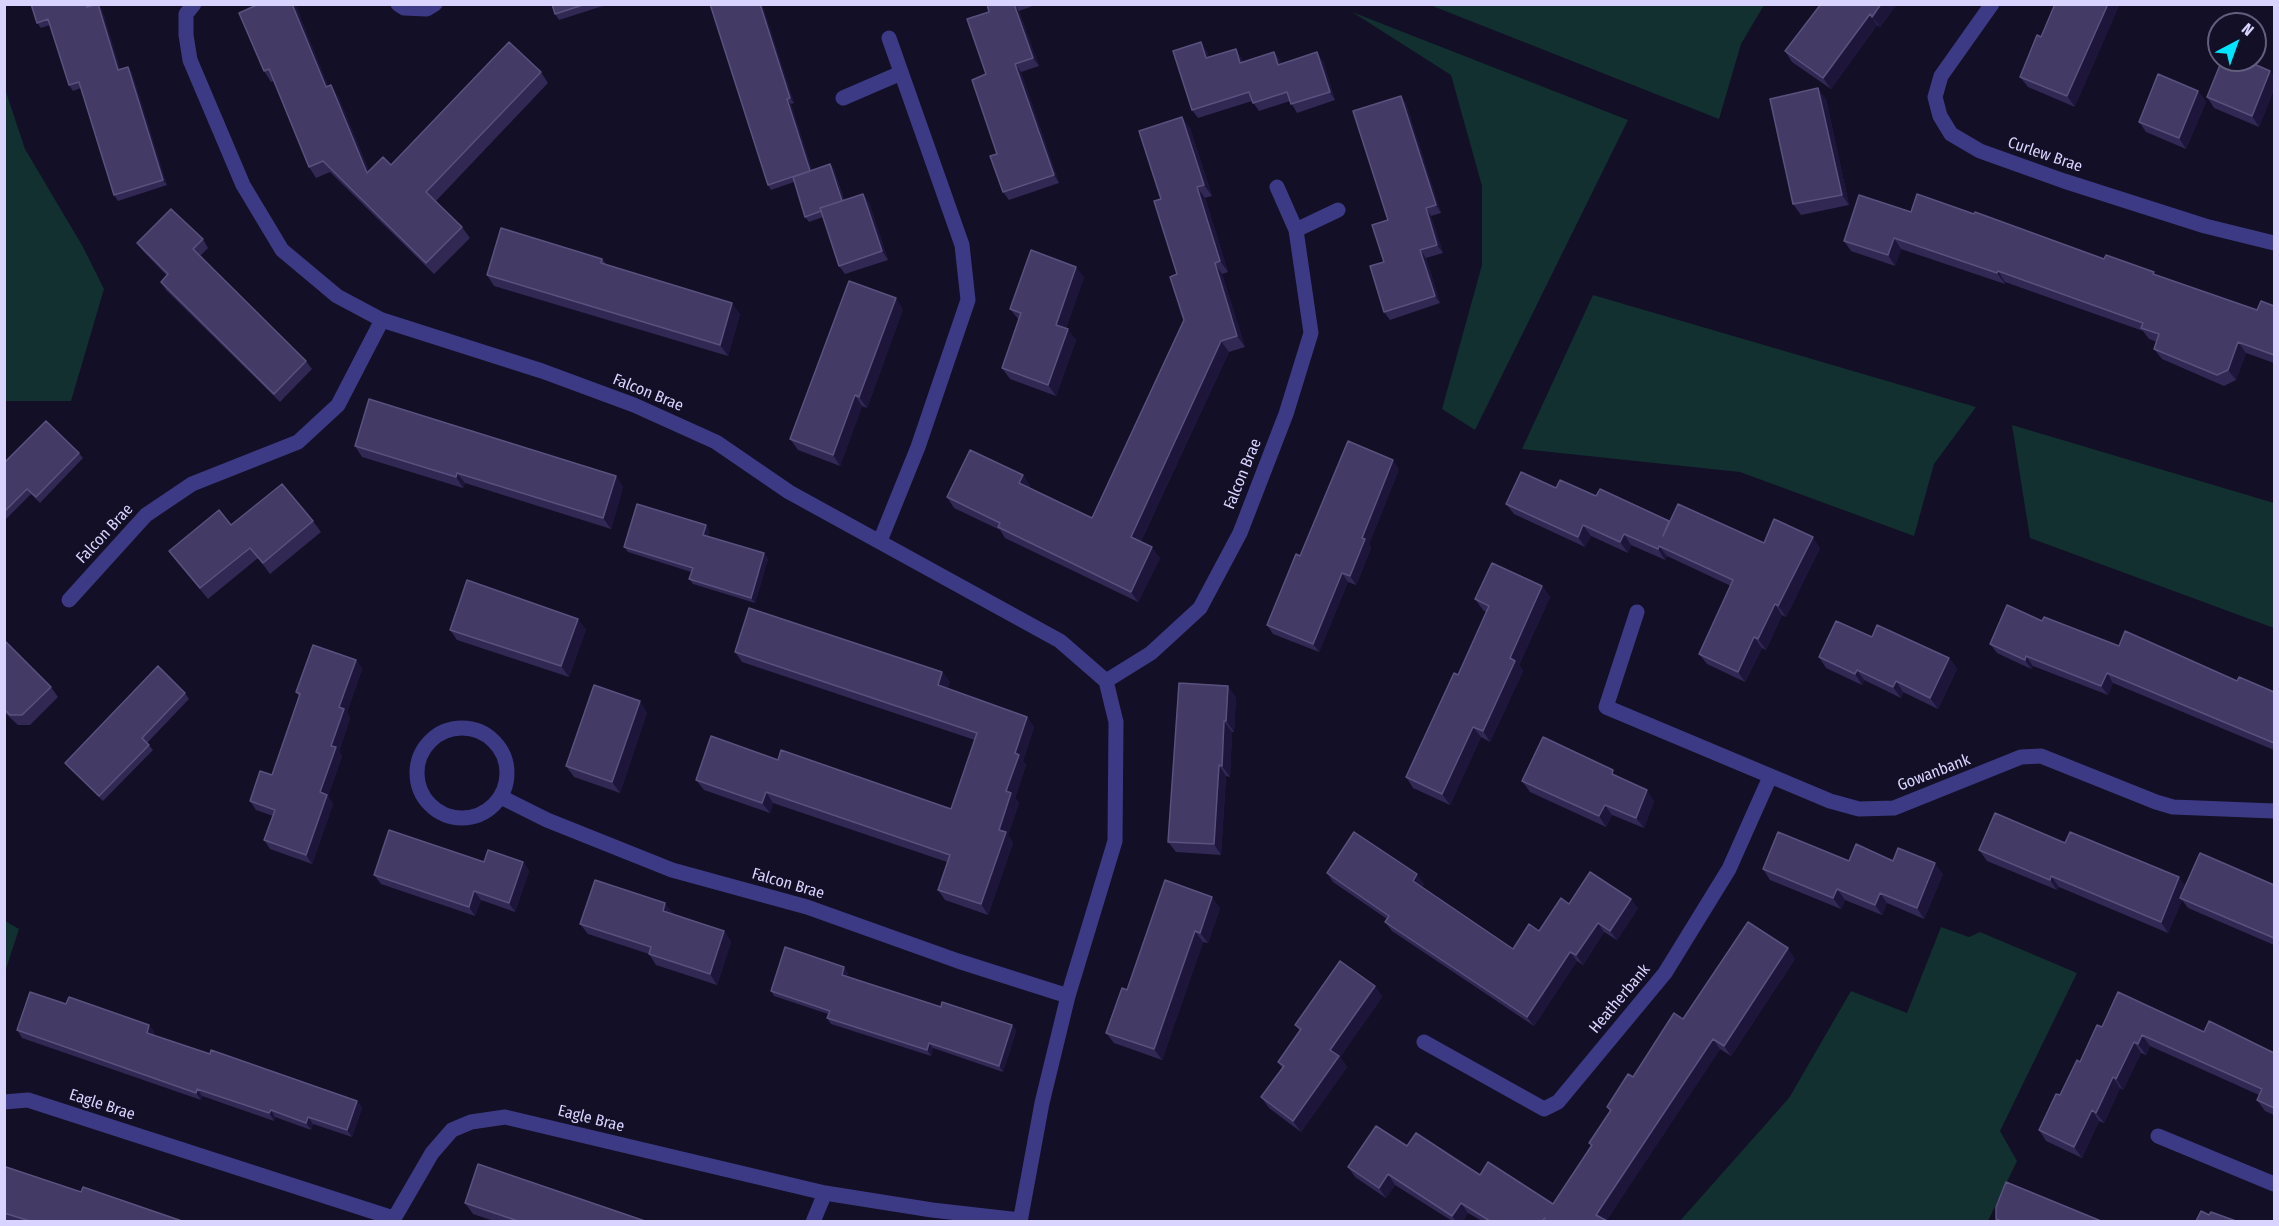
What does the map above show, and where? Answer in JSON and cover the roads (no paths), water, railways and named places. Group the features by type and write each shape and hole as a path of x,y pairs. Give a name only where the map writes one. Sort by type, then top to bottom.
{"street":[{"name":"Falcon Brae","path":"194,4 186,14 186,35 190,60 243,185 282,250 337,296 382,320 634,405 716,442 789,492 1060,641 1106,681 1151,653 1200,608 1240,533 1286,414 1311,333 1296,230 1277,187"},
{"path":"398,4 404,8 427,9 435,4"},
{"name":"Curlew Brae","path":"1992,4 1941,76 1935,98 1940,116 1951,134 1980,151 2064,181 2205,226 2274,243"},
{"path":"880,541 918,447 968,300 962,245 889,38"},
{"path":"843,98 901,73"},
{"path":"1296,230 1338,210"},
{"name":"Falcon Brae","path":"69,600 146,515 192,484 298,442 338,405 382,320"},
{"name":"Gowanbank","path":"1637,612 1606,707 1770,777 1840,804 1859,809 1894,808 2021,757 2041,756 2173,807 2274,811"},
{"path":"1020,1221 1042,1103 1068,996 1115,842 1116,722 1106,681"},
{"path":"454,729 469,729 483,734 495,742 503,754 506,776 501,797 491,808 478,816 463,819 448,817 435,810 421,792 416,770 420,755 428,743 440,733 454,729"},
{"name":"Heatherbank","path":"1424,1042 1544,1109 1558,1102 1665,973 1729,869 1770,777"},
{"name":"Falcon Brae","path":"501,797 547,820 672,870 807,907 957,961 1068,996"},
{"name":"Eagle Brae","path":"4,1102 28,1100 392,1220 432,1153 452,1130 471,1122 505,1117 825,1193 1020,1221"},
{"path":"2158,1136 2274,1184"},
{"path":"813,1221 825,1193"}]}
